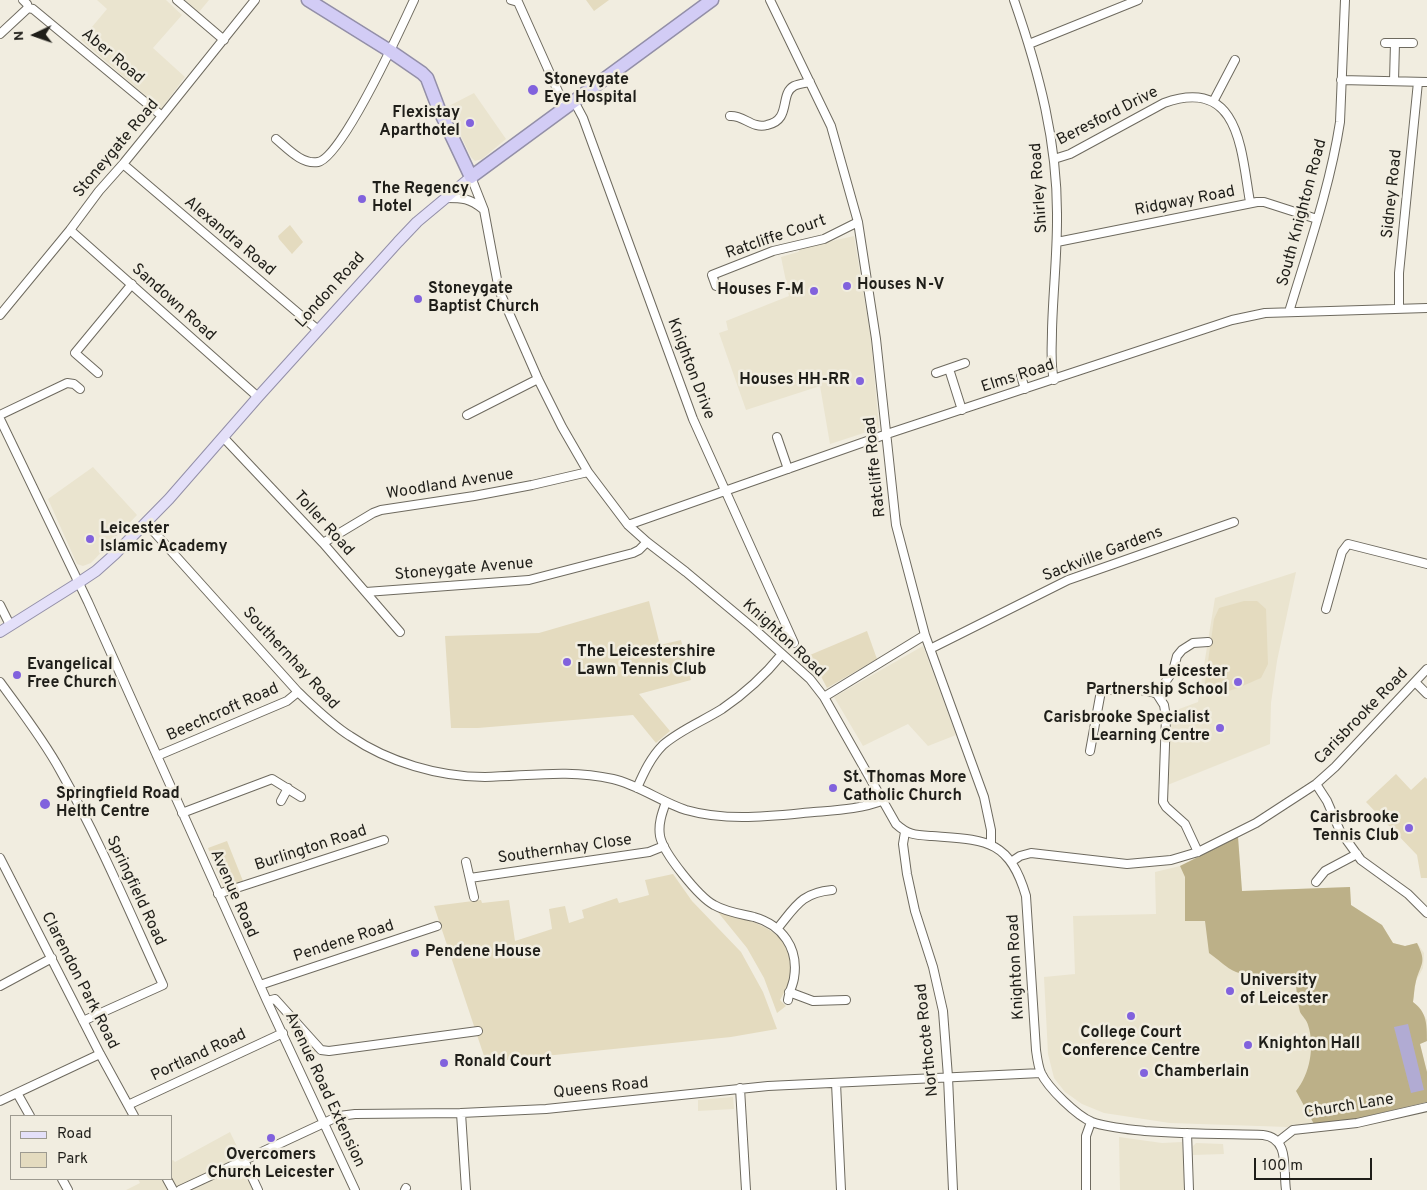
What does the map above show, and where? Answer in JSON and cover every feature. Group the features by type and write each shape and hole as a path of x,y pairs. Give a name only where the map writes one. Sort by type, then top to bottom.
{"highway":[{"path":"308,0 390,51 427,78 438,107 471,177"},
{"name":"London Road","path":"471,177 712,0"}],"main road":[{"name":"London Road","path":"0,632 96,571 115,554 196,470 258,397 398,242 471,177"}],"street":[{"name":"Aber Road","path":"23,0 28,8 33,9 162,116"},
{"path":"177,0 224,40"},
{"name":"Stoneygate Road","path":"0,315 255,0"},
{"path":"276,139 306,161 317,162 328,157 344,135 390,51 414,0"},
{"name":"Knighton Drive","path":"511,0 518,2 569,104 583,118 693,419 794,643"},
{"name":"Ratcliffe Road","path":"770,0 831,126 858,222 876,339 896,525 925,635 984,797 992,830 991,844"},
{"name":"Shirley Road","path":"1014,0 1045,101 1054,159 1057,196 1057,242 1051,351 1054,380"},
{"path":"1029,44 1138,0"},
{"name":"South Knighton Road","path":"1289,312 1329,180 1337,141 1340,122 1345,0"},
{"path":"0,34 28,8"},
{"path":"1385,43 1413,43"},
{"path":"1394,81 1395,43"},
{"path":"1235,60 1213,102 1222,109 1236,128 1250,202"},
{"path":"1341,80 1427,82"},
{"path":"730,116 741,118 752,125 767,126 782,116 790,89 794,86 810,82"},
{"name":"Sidney Road","path":"1399,308 1399,273 1418,82"},
{"name":"Beresford Drive","path":"1054,159 1070,154 1164,103 1188,97 1213,102"},
{"name":"Alexandra Road","path":"123,164 318,330"},
{"name":"Knighton Road","path":"471,177 484,210 499,290 538,379 562,427 588,472 628,525 646,542 686,572 810,679 824,697 896,824 905,832"},
{"path":"446,198 473,200 484,210"},
{"name":"Ridgway Road","path":"1057,242 1250,202 1264,202 1317,219"},
{"name":"Ratcliffe Court","path":"716,286 712,275 773,251 824,238 858,222"},
{"name":"Sandown Road","path":"70,230 258,397"},
{"path":"98,373 75,352 132,284"},
{"name":"Elms Road","path":"628,525 887,434 1250,315 1427,308"},
{"path":"936,373 965,363"},
{"path":"948,369 962,410"},
{"path":"1021,376 1025,389"},
{"path":"467,415 538,379"},
{"path":"0,415 67,383 74,384 80,390"},
{"path":"0,419 78,583"},
{"name":"Toller Road","path":"223,437 323,543 400,632"},
{"path":"777,437 788,469"},
{"name":"Woodland Avenue","path":"323,543 381,510 522,487 588,472"},
{"name":"Sackville Gardens","path":"930,649 1068,580 1234,522"},
{"name":"Southernhay Road","path":"146,523 298,692 324,717 350,736 393,759 448,773 482,777 549,773 613,780 637,788 666,802 708,815 743,818 854,808 884,800"},
{"name":"Stoneygate Avenue","path":"366,592 529,580 633,553 639,550 646,542"},
{"path":"1326,609 1342,552 1348,544 1427,564"},
{"name":"Avenue Road","path":"78,583 268,1001"},
{"path":"0,605 10,625"},
{"path":"824,697 925,635"},
{"path":"1157,694 1173,671 1177,656 1182,650 1193,643 1208,642"},
{"path":"637,788 650,761 663,746 673,738 724,708 761,677 782,654"},
{"name":"Carisbrooke Road","path":"1010,862 1020,856 1031,853 1105,863 1143,864 1171,860 1198,852 1256,823 1316,784 1336,767 1427,669"},
{"name":"Springfield Road","path":"0,682 60,769 107,860 163,986 83,1021"},
{"path":"1415,682 1427,694"},
{"path":"1090,751 1101,691 1138,690 1151,691 1157,694 1164,704 1166,716 1163,802 1185,824 1198,852"},
{"name":"Beechcroft Road","path":"157,756 287,701 298,692"},
{"path":"182,813 272,779 301,797"},
{"path":"1316,784 1328,801 1340,831 1361,860 1408,894 1427,913"},
{"path":"281,801 288,788"},
{"path":"666,802 661,815 660,836 664,846 693,886 709,902 723,909 765,921 778,928 791,946 795,960 794,977 789,996 813,1000 844,1000 844,1011"},
{"path":"905,832 922,836 973,839 991,844"},
{"name":"Northcote Road","path":"905,832 903,844 906,874 915,912 934,967 941,1002 948,1078 953,1190"},
{"name":"Burlington Road","path":"218,894 384,840"},
{"name":"Knighton Road","path":"991,844 999,848 1010,862 1022,883 1026,896 1036,1050 1041,1073 1070,1108 1091,1122 1135,1130 1263,1136 1276,1140"},
{"name":"Southernhay Close","path":"470,878 649,852 664,846"},
{"path":"1316,882 1325,871 1357,854"},
{"name":"Clarendon Park Road","path":"0,858 2,868 52,958 100,1054 133,1115"},
{"path":"466,862 474,897"},
{"path":"778,928 805,898 812,893 832,890"},
{"name":"Pendene Road","path":"260,985 437,926"},
{"path":"0,986 52,958"},
{"path":"268,1001 275,998 322,1050 329,1051 478,1032"},
{"name":"Avenue Road Extension","path":"268,1001 354,1190"},
{"name":"Portland Road","path":"128,1105 283,1032"},
{"path":"0,1101 100,1054"},
{"name":"Queens Road","path":"180,1190 339,1116 546,1109 740,1088 1041,1073"},
{"path":"836,1083 841,1190"},
{"path":"740,1088 746,1190"},
{"path":"18,1093 29,1115"},
{"name":"Church Lane","path":"1276,1140 1289,1132 1297,1130 1357,1123 1427,1107"},
{"path":"461,1113 466,1190"},
{"path":"1086,1190 1086,1136 1091,1122"},
{"path":"1188,1133 1189,1190"},
{"path":"1276,1140 1283,1154 1286,1190"},
{"path":"244,1160 258,1190"}],"shaded area":[{"path":"97,0 166,0 182,15 153,48 185,77 161,109 81,40 107,9"},
{"path":"185,0 209,0 199,12"},
{"path":"474,93 506,139 482,159 475,161 471,157 447,107"},
{"path":"854,236 871,339 879,428 830,444 820,386 746,410 719,333 728,330 726,321 789,296 781,257 798,252 801,248"},
{"name":"Leicester Islamic Academy","path":"93,467 137,515 91,563 83,566 77,564 48,499"},
{"name":"Leicester Partnership School","path":"1296,572 1277,661 1271,703 1270,744 1165,786 1171,712 1198,702 1215,598"},
{"path":"923,646 956,735 928,746 908,724 863,746 834,697"},
{"name":"University of Leicester","path":"1238,837 1242,891 1350,887 1351,905 1382,925 1393,943 1405,946 1417,943 1424,953 1423,968 1416,981 1413,1002 1419,1007 1427,1020 1427,1041 1420,1044 1427,1072 1427,1102 1355,1119 1297,1126 1294,1124 1288,1127 1170,1123 1104,1113 1082,1104 1065,1092 1054,1078 1048,1054 1044,977 1075,974 1073,916 1156,914 1155,872 1180,866"},
{"path":"1238,837 1242,891 1350,887 1351,905 1382,925 1393,943 1405,946 1417,943 1422,959 1415,984 1413,1002 1424,1015 1426,1024 1427,1041 1420,1044 1427,1072 1427,1102 1355,1119 1314,1124 1296,1091 1308,1068 1311,1042 1307,1023 1300,1012 1295,973 1273,976 1250,976 1232,970 1209,953 1205,921 1185,921 1185,877 1180,866"},
{"path":"1408,1024 1424,1090 1411,1093 1394,1027"},
{"path":"733,1097 734,1109 698,1111 698,1100"},
{"path":"230,1132 258,1190 126,1190 140,1183 138,1180 172,1180 172,1160 175,1162"},
{"path":"1119,1137 1162,1143 1182,1142 1185,1190 1120,1190"},
{"path":"1196,1143 1223,1144 1224,1154 1193,1155 1193,1146"}],"green space":[{"path":"586,0 609,0 594,11"},
{"path":"290,225 303,242 292,254 278,236"},
{"name":"The Leicestershire Lawn Tennis Club","path":"649,601 660,645 681,640 691,680 639,694 670,731 656,743 633,715 478,728 451,728 445,636 539,633"},
{"path":"1244,601 1257,601 1266,609 1268,664 1261,678 1234,690 1212,692 1206,689 1205,683 1214,619 1219,608"},
{"path":"867,631 877,659 827,688 810,655"},
{"name":"Carisbrooke Tennis Club","path":"1396,774 1411,790 1425,777 1427,779 1427,878 1421,878 1417,855 1366,802"},
{"path":"227,841 243,881 224,889 208,848"},
{"path":"673,874 692,901 741,952 763,992 777,1029 731,1037 486,1062 434,906 481,900 482,903 509,900 515,941 552,929 549,909 565,906 569,923 584,918 582,910 617,898 619,903 649,895 645,880"},
{"path":"717,911 756,923 779,937 787,947 791,960 791,975 780,1000 786,1006 777,1013 764,978 747,948"},
{"path":"290,1021 318,1051 309,1053 307,1048 301,1051 287,1022"}],"place":[{"name":"Stoneygate Eye Hospital","path":"533,90"},
{"name":"Flexistay Aparthotel","path":"470,123"},
{"name":"The Regency Hotel","path":"362,199"},
{"name":"Houses N-V","path":"847,286"},
{"name":"Houses F-M","path":"814,291"},
{"name":"Stoneygate Baptist Church","path":"418,299"},
{"name":"Houses HH-RR","path":"860,381"},
{"name":"Leicester Islamic Academy","path":"90,539"},
{"name":"The Leicestershire Lawn Tennis Club","path":"567,662"},
{"name":"Evangelical Free Church","path":"17,675"},
{"name":"Leicester Partnership School","path":"1238,682"},
{"name":"Carisbrooke Specialist Learning Centre","path":"1220,728"},
{"name":"St. Thomas More Catholic Church","path":"833,788"},
{"name":"Springfield Road Helth Centre","path":"45,804"},
{"name":"Carisbrooke Tennis Club","path":"1409,828"},
{"name":"Pendene House","path":"415,953"},
{"name":"University of Leicester","path":"1230,991"},
{"name":"College Court Conference Centre","path":"1131,1016"},
{"name":"Knighton Hall","path":"1248,1045"},
{"name":"Ronald Court","path":"444,1063"},
{"name":"Chamberlain","path":"1144,1073"},
{"name":"Overcomers Church Leicester","path":"271,1138"}]}
